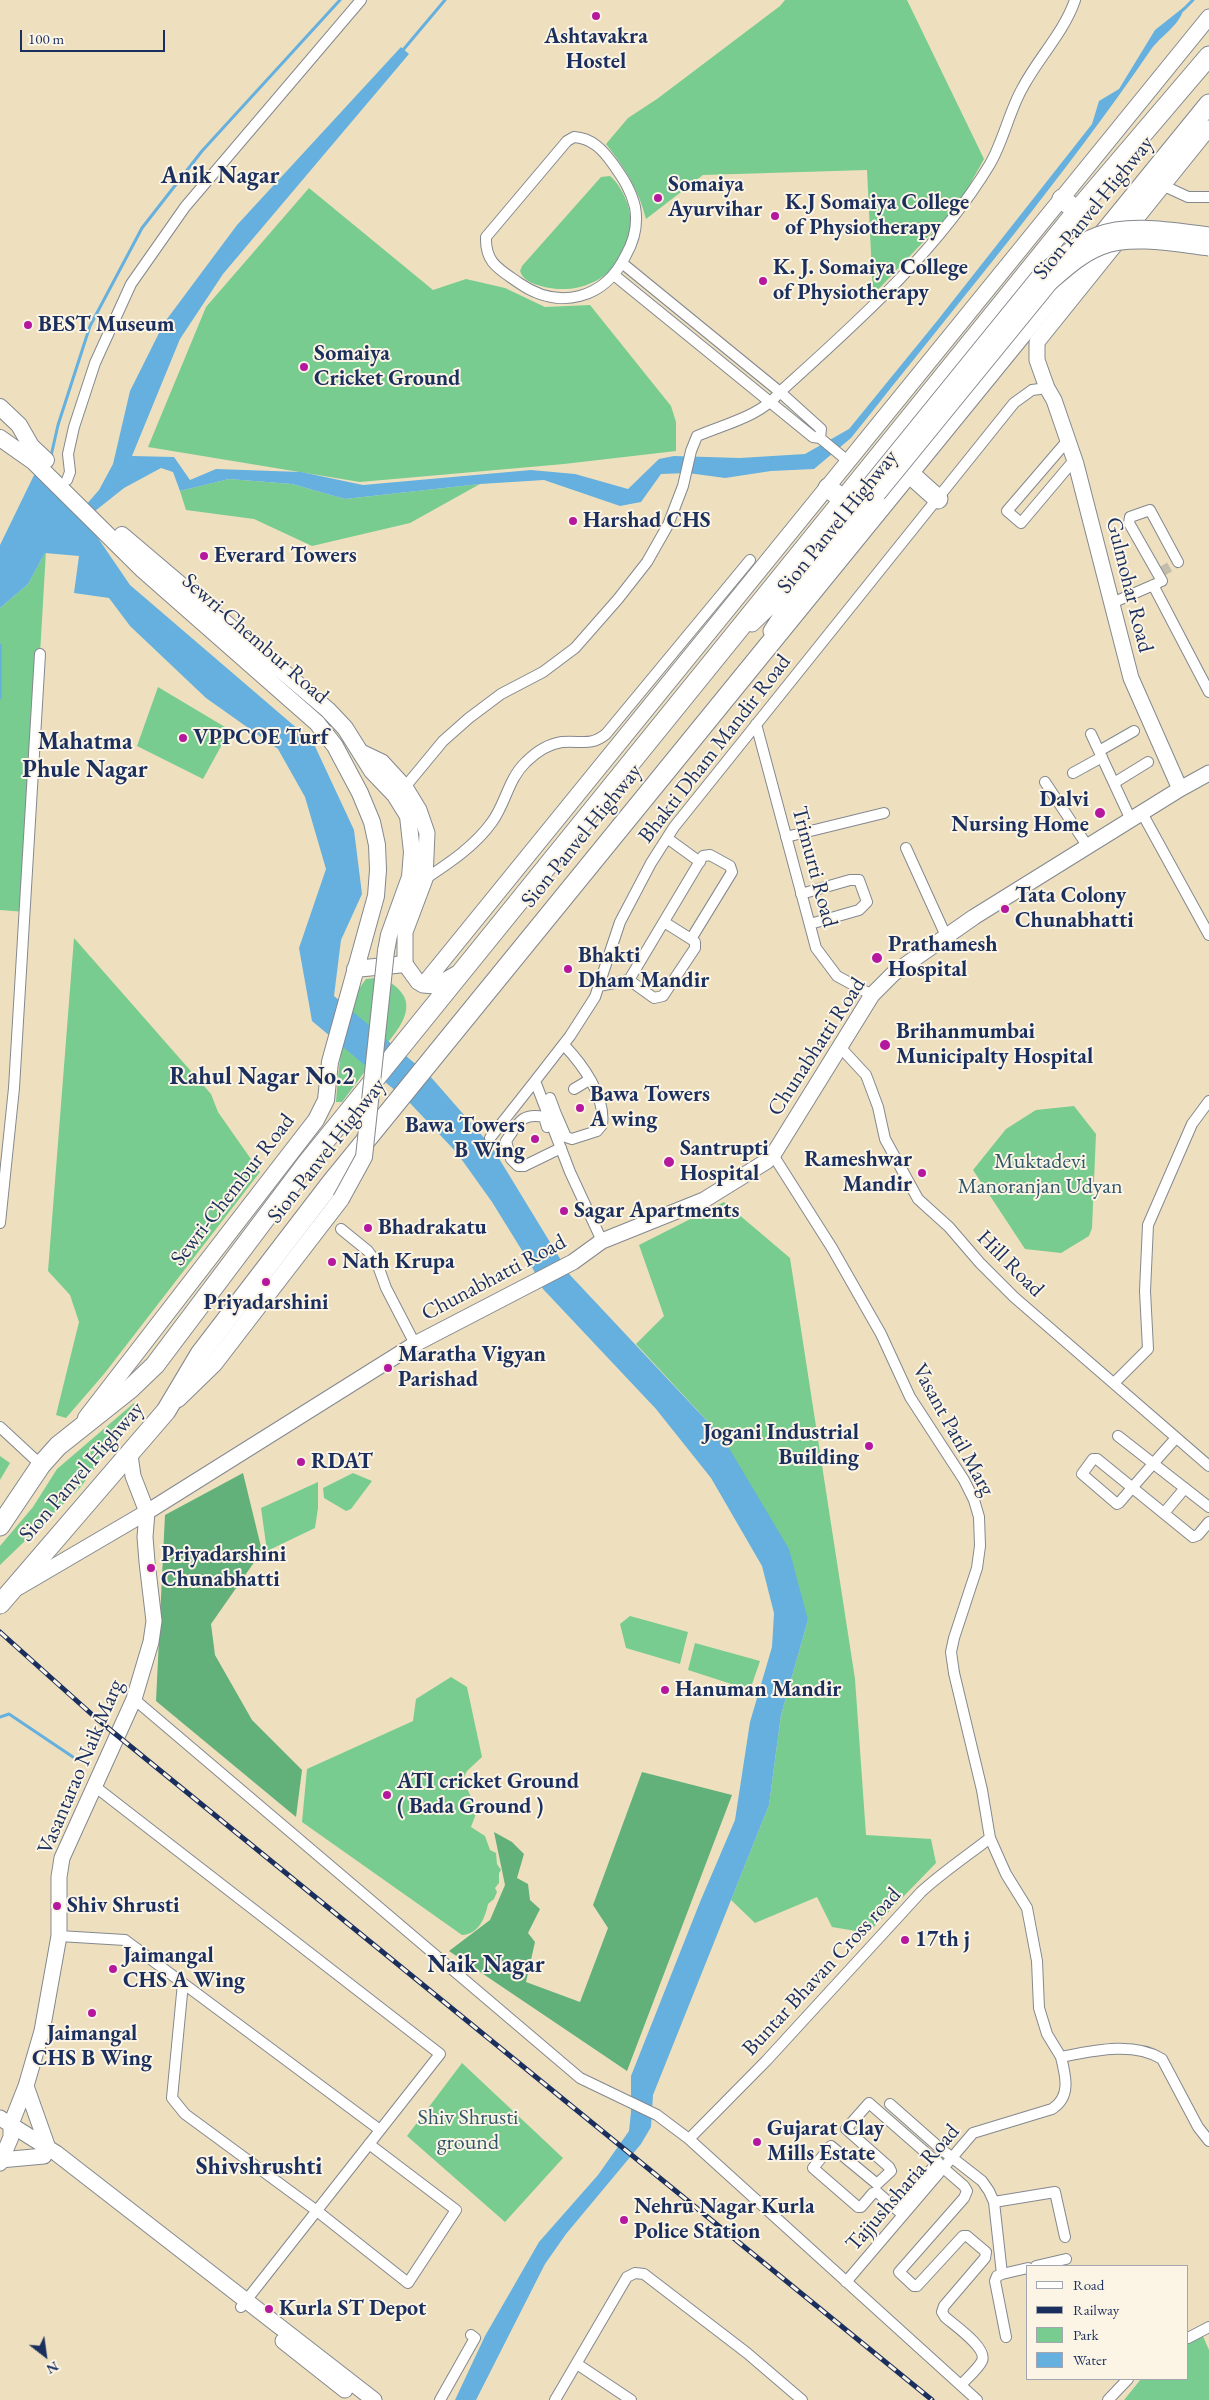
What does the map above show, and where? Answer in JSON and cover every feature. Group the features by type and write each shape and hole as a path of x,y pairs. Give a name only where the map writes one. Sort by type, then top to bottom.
{"highway":[{"name":"Sion Panvel Highway","path":"0,1526 41,1465 78,1428 131,1388 156,1364 307,1163 720,654 843,499 1078,211 1209,56"},
{"name":"Sion Panvel Highway","path":"4,1598 130,1455 166,1411 200,1354 331,1183 744,673 1209,104"},
{"path":"1062,199 1078,211"},
{"path":"909,473 938,499"},
{"path":"828,488 843,499"}],"main road":[{"path":"4,418 19,425 37,459"},
{"path":"0,438 37,459 59,478 138,557 311,694 345,728 372,771 402,805 411,830 410,877 389,936 386,951 364,1157 341,1198 214,1364 166,1411"},
{"name":"Sewri-Chembur Road","path":"78,1428 316,1120 326,1100 330,1062 376,896 378,862 377,845 372,822 349,770 334,746 310,717 138,557"},
{"path":"355,969 405,964"},
{"path":"307,1163 318,1135 326,1100"}],"street":[{"path":"59,478 70,472 68,454 74,427 95,363 131,284 185,207 361,0"},
{"path":"405,787 443,741 469,718 501,694 543,672 575,648 618,599 647,562 668,525 688,473 690,456 697,436 752,414 771,403 780,392 865,314 937,237 975,188 992,162 1018,96 1032,71 1069,18 1075,0"},
{"path":"423,985 828,488 845,459 1062,199 1209,17"},
{"path":"1209,128 1162,185 1188,197 1209,198"},
{"path":"574,137 584,138 598,145 628,184 635,209 634,239 622,263 614,275 596,290 581,297 558,298 529,290 491,262 485,250 486,237 567,141 574,137"},
{"name":"Gulmohar Road","path":"1162,185 1036,342 1037,360 1046,388 1054,400 1074,459 1131,678 1180,788"},
{"path":"744,673 790,602 1040,275 1068,251 1098,234 1158,228 1209,235"},
{"path":"720,654 781,596 1050,283 1075,262 1102,247 1130,242 1158,242 1209,248"},
{"path":"622,263 780,392 821,429 822,439"},
{"path":"614,275 812,437 822,439 845,459"},
{"name":"Bhakti Dham Mandir Road","path":"490,1138 564,1045 595,997 600,986 609,950 620,922 667,838 756,724 1019,398 1032,390 1046,388"},
{"path":"1068,440 1007,512 1021,523 1074,459"},
{"path":"1052,458 1064,471"},
{"path":"1178,562 1150,510 1147,509 1130,517 1129,523 1160,578 1209,692"},
{"path":"425,879 480,836 493,821 510,781 525,762 536,753 561,742 594,742 606,734 750,560"},
{"path":"1112,603 1160,578"},
{"path":"0,1223 14,1088 40,654"},
{"name":"Trimurti Road","path":"756,724 816,948 837,976 872,995"},
{"path":"1073,773 1134,731"},
{"path":"1091,734 1114,783 1209,935"},
{"path":"361,752 382,762 405,787 413,798 424,823 428,847 425,879 417,906 405,932 405,964 418,982 423,985 435,986 468,966"},
{"path":"1114,783 1148,762"},
{"name":"Chunabhatti Road","path":"4,1598 147,1512 415,1344 573,1262 602,1241 704,1200 773,1155 872,995 894,973 946,936 1180,788 1209,773"},
{"path":"1045,782 1088,847"},
{"path":"786,837 884,813"},
{"path":"667,838 700,862"},
{"path":"906,848 946,936"},
{"path":"600,986 629,980 703,856 710,855 730,866 732,872 691,939"},
{"path":"801,894 850,880 859,880 867,902 859,910 810,924"},
{"path":"629,980 654,998 663,996 695,948 695,942 664,922"},
{"path":"534,1081 552,1115 568,1139 584,1137 601,1127 603,1121 600,1101 576,1058 564,1045"},
{"name":"Hill Road","path":"840,1046 866,1075 878,1108 885,1138 918,1199 949,1227 980,1263 1014,1297 1209,1466"},
{"path":"574,1089 588,1080"},
{"path":"550,1098 559,1150"},
{"path":"1114,1383 1148,1349 1145,1291 1148,1225 1192,1124 1209,1101"},
{"path":"559,1150 531,1164 518,1166 511,1159 506,1141 526,1116 544,1117 602,1241"},
{"path":"505,1119 515,1129"},
{"name":"Vasant Patil Marg","path":"773,1155 837,1256 881,1334 910,1397 960,1472 974,1500 979,1517 980,1546 977,1568 951,1652 982,1790 990,1838 1006,1874 1027,1908 1037,1961 1039,2008 1047,2034 1061,2057"},
{"path":"341,1229 368,1251 376,1263 386,1288 415,1344"},
{"path":"0,1426 41,1465"},
{"path":"1118,1436 1209,1507"},
{"path":"1176,1438 1154,1463 1133,1487 1119,1503 1115,1504 1082,1472 1096,1458 1133,1487 1193,1537 1198,1535 1209,1522"},
{"name":"Vasantarao Naik Marg","path":"0,2162 4,2128 26,2086 42,2031 59,1936 59,1877 62,1858 93,1785 134,1699 147,1660 154,1621 146,1553 147,1512 133,1476 130,1455"},
{"path":"1164,1513 1184,1488"},
{"path":"134,1699 580,2078 602,2091 657,2115 689,2139 977,2400"},
{"path":"93,1785 440,2054 244,2304"},
{"name":"Buntar Bhavan Cross road","path":"689,2139 766,2061 922,1892 945,1871 990,1838"},
{"path":"59,1936 125,1940 380,2130"},
{"path":"183,1983 172,2098 185,2114 317,2211 408,2283 456,2210 370,2144"},
{"path":"1061,2057 1098,2050 1152,2053 1162,2059 1198,2127 1209,2141"},
{"name":"Tajjushsharia Road","path":"846,2282 899,2212 941,2164 952,2158 973,2133 1057,2106 1064,2097 1066,2089 1061,2057"},
{"path":"26,2086 46,2152"},
{"path":"899,2212 877,2192 873,2193 861,2207 858,2207 814,2170 813,2166 829,2147 833,2146 877,2184 880,2183 891,2169 846,2129 870,2103 941,2164 967,2191 964,2198 899,2272 914,2286 917,2286 963,2236 967,2236 986,2252 985,2258 944,2306 942,2312 982,2352 982,2361 961,2386"},
{"path":"890,2104 952,2158 982,2181 994,2202 1002,2274"},
{"path":"4,2128 46,2152 244,2304 374,2400"},
{"path":"0,2162 46,2152"},
{"path":"994,2202 1055,2192 1065,2237"},
{"path":"1040,2265 1066,2259"},
{"path":"1006,2337 995,2281 997,2276 1026,2268"},
{"path":"555,2400 627,2277 635,2273 644,2274 747,2353 802,2400"},
{"path":"244,2304 317,2370 359,2400"},
{"path":"1189,2337 1209,2327"},
{"path":"440,2400 475,2338 471,2335"},
{"path":"577,2364 631,2400"},
{"path":"1108,2400 1127,2380"}],"green space":[{"path":"785,0 907,0 984,159 959,204 873,295 867,170 703,175 646,219 630,179 606,144 628,118 657,99 780,6"},
{"path":"610,176 623,193 628,205 631,225 628,243 621,259 609,272 595,281 578,287 560,289 541,286 525,279 520,271 522,266 601,177"},
{"path":"309,188 433,290 466,279 505,288 545,307 590,305 671,406 676,422 676,451 564,464 360,482 148,447 206,307"},
{"path":"229,479 292,484 345,499 480,484 410,523 312,546 254,519 186,510 180,491"},
{"path":"46,551 25,912 0,910 0,608 28,584"},
{"name":"VPPCOE Turf","path":"158,687 230,730 203,779 137,746"},
{"path":"74,938 211,1094 218,1112 260,1172 104,1374 66,1418 56,1415 79,1322 70,1295 48,1271"},
{"path":"375,978 389,982 401,992 406,1000 404,1018 393,1036 342,1102 336,1102 344,1037 352,1005 366,979"},
{"name":"Muktadevi Manoranjan Udyan","path":"1074,1106 1096,1134 1092,1228 1089,1236 1061,1253 1025,1249 973,1170 1006,1129 1036,1110"},
{"path":"724,1202 790,1258 855,1679 866,1835 931,1839 936,1863 868,1933 832,1927 817,1897 755,1923 731,1900 769,1805 781,1715 808,1620 723,1438 636,1344 664,1316 639,1245"},
{"path":"134,1403 139,1408 80,1488 0,1565 0,1546 33,1507 57,1469"},
{"path":"0,1456 10,1463 0,1480"},
{"path":"243,1473 262,1551 211,1624 215,1655 252,1720 302,1770 296,1817 156,1701 165,1515"},
{"path":"353,1473 372,1481 351,1509 346,1511 324,1498 323,1488"},
{"path":"318,1482 318,1508 315,1528 267,1551 261,1508"},
{"path":"630,1616 688,1632 680,1664 626,1648 620,1624"},
{"path":"695,1643 760,1661 750,1690 688,1670"},
{"name":"ATI cricket Ground ( Bada Ground )","path":"451,1677 467,1687 482,1757 467,1771 463,1779 477,1811 471,1827 485,1836 490,1850 496,1853 497,1864 501,1870 499,1873 499,1883 495,1888 497,1892 494,1899 488,1904 480,1924 473,1932 462,1935 302,1822 307,1769 413,1721 416,1699"},
{"path":"642,1772 732,1795 627,2071 449,1951 490,1920 505,1885 494,1832 512,1842 524,1854 517,1878 528,1884 530,1900 540,1909 528,1933 535,1942 526,1982 580,2002 608,1928 593,1905"},
{"name":"Shiv Shrusti ground","path":"462,2063 563,2158 505,2222 407,2136"},
{"path":"1202,2334 1209,2350 1209,2400 1124,2400 1140,2380 1189,2380 1189,2342"}],"water":[{"path":"1184,7 1175,25 1150,51 1050,188 851,438 814,469 771,471 725,478 688,473 661,474 641,502 620,506 544,480 480,484 345,499 292,484 229,479 180,491 173,472 161,468 124,488 85,519 130,585 313,742 354,830 362,894 341,940 334,996 430,1076 492,1147 570,1275 723,1438 789,1549 808,1620 781,1715 769,1805 653,2095 651,2127 641,2144 566,2234 545,2264 476,2400 455,2400 485,2336 539,2242 598,2175 629,2131 631,2076 700,1902 735,1820 750,1722 772,1647 774,1613 762,1566 711,1478 656,1409 543,1289 531,1265 492,1202 457,1153 409,1102 312,1021 299,948 326,869 305,797 278,749 206,698 130,626 109,598 74,593 79,556 45,553 28,584 0,608 0,545 36,471 79,513 99,490 113,464 130,391 164,323 237,225 401,47 409,54 223,274 180,339 132,456 174,457 190,480 216,469 301,472 363,485 531,470 575,474 628,489 659,459 674,456 740,458 805,454 849,429 937,321 1092,124 1099,101 1119,89 1155,30"}],"waterway":[{"path":"51,456 58,425 90,326 142,228 202,151 340,0"},
{"path":"403,50 445,0"},
{"path":"1183,10 1193,0"},
{"path":"0,645 0,698"},
{"path":"0,1717 9,1714 73,1757"}],"tunnel":[{"path":"1161,572 1178,562"}],"railway":[{"path":"0,1632 97,1719 932,2400"}],"place":[{"name":"Ashtavakra Hostel","path":"596,16"},
{"name":"Somaiya Ayurvihar","path":"658,198"},
{"name":"K.J Somaiya College of Physiotherapy","path":"775,216"},
{"name":"K. J. Somaiya College of Physiotherapy","path":"763,281"},
{"name":"BEST Museum","path":"28,325"},
{"name":"Somaiya Cricket Ground","path":"304,367"},
{"name":"Harshad CHS","path":"573,521"},
{"name":"Everard Towers","path":"204,556"},
{"name":"VPPCOE Turf","path":"183,738"},
{"name":"Dalvi Nursing Home","path":"1100,813"},
{"name":"Tata Colony Chunabhatti","path":"1005,909"},
{"name":"Prathamesh Hospital","path":"877,958"},
{"name":"Bhakti Dham Mandir","path":"568,969"},
{"name":"Brihanmumbai Municipalty Hospital","path":"885,1045"},
{"name":"Bawa Towers A wing","path":"580,1108"},
{"name":"Bawa Towers B Wing","path":"535,1139"},
{"name":"Santrupti Hospital","path":"669,1162"},
{"name":"Rameshwar Mandir","path":"922,1173"},
{"name":"Sagar Apartments","path":"564,1211"},
{"name":"Bhadrakatu","path":"368,1228"},
{"name":"Nath Krupa","path":"332,1262"},
{"name":"Priyadarshini","path":"266,1282"},
{"name":"Maratha Vigyan Parishad","path":"388,1368"},
{"name":"Jogani Industrial Building","path":"869,1446"},
{"name":"RDAT","path":"301,1462"},
{"name":"Priyadarshini Chunabhatti","path":"151,1568"},
{"name":"Hanuman Mandir","path":"665,1690"},
{"name":"ATI cricket Ground ( Bada Ground )","path":"387,1795"},
{"name":"Shiv Shrusti","path":"57,1906"},
{"name":"17th j","path":"905,1940"},
{"name":"Jaimangal CHS A Wing","path":"113,1969"},
{"name":"Jaimangal CHS B Wing","path":"92,2013"},
{"name":"Gujarat Clay Mills Estate","path":"757,2142"},
{"name":"Nehru Nagar Kurla Police Station","path":"624,2220"},
{"name":"Kurla ST Depot","path":"269,2309"}],"district":[{"name":"Anik Nagar","path":"220,176"},
{"name":"Mahatma Phule Nagar","path":"85,756"},
{"name":"Rahul Nagar No.2","path":"262,1077"},
{"name":"Naik Nagar","path":"486,1965"},
{"name":"Shivshrushti","path":"259,2167"}]}
